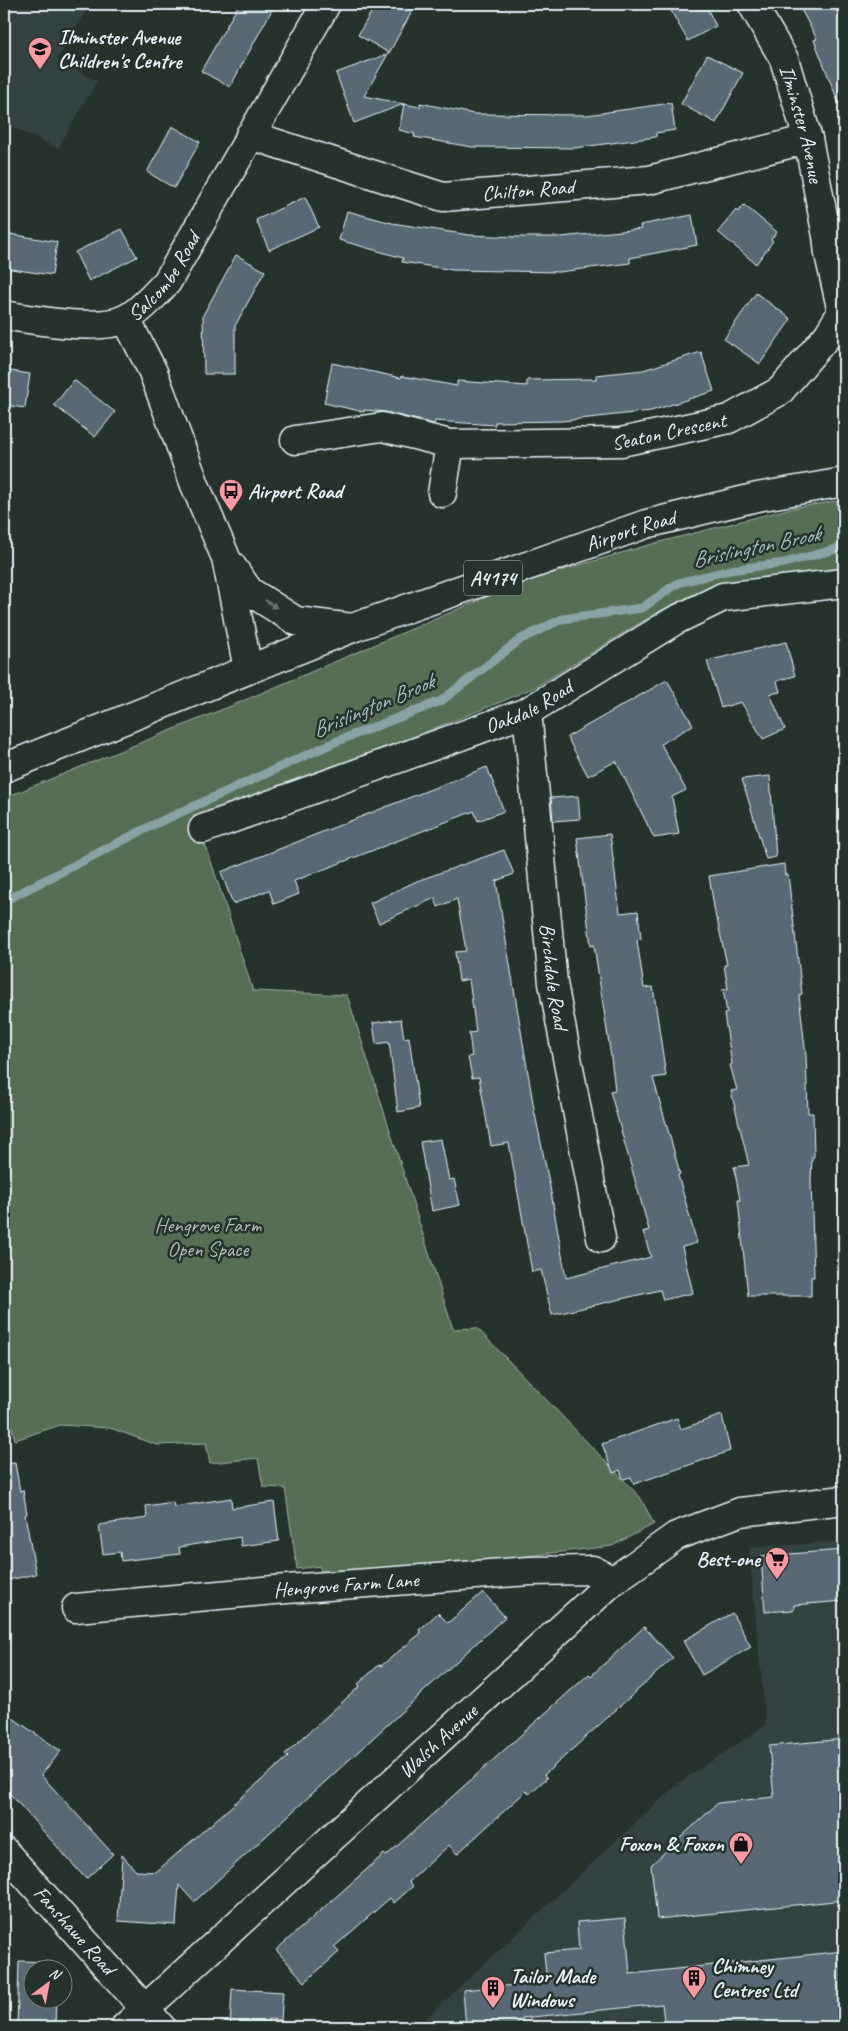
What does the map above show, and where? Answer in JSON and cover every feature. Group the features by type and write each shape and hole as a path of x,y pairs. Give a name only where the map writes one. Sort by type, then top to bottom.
{"main road":[{"name":"Salcombe Road","path":"326,4 167,282 126,319 153,372 195,485 226,558 249,592 296,621 352,628"},
{"name":"Ilminster Avenue","path":"752,4 784,59 808,139 829,254 843,314"},
{"name":"Chilton Road","path":"250,135 443,197 649,180 808,139"},
{"name":"Seaton Crescent","path":"295,440 382,427 450,444 621,442 728,419 780,390 828,335 843,314"},
{"path":"4,315 78,324 108,323 126,319"},
{"path":"442,493 450,444"},
{"name":"Airport Road","path":"4,768 352,628 646,524 757,496 844,482"},
{"name":"Salcombe Road","path":"226,558 248,669"},
{"name":"Oakdale Road","path":"203,829 527,712 674,621 722,597 844,583"},
{"name":"Birchdale Road","path":"527,712 553,984 601,1238"},
{"name":"Walsh Avenue","path":"144,2021 613,1581 676,1536 740,1512 844,1500"},
{"name":"Hengrove Farm Lane","path":"76,1608 274,1590 530,1571 593,1570 613,1581"},
{"name":"Fanshawe Road","path":"4,1851 144,2021"}],"shaded area":[{"name":"Ilminster Avenue Children's Centre","path":"4,4 90,4 57,59 97,81 58,148 4,123"},
{"path":"844,1541 844,2027 417,2027 676,1785 766,1725 749,1548"}],"green space":[{"name":"Hengrove Farm Open Space","path":"838,501 844,502 844,570 725,587 694,594 656,613 537,686 418,735 193,816 208,852 253,991 347,995 453,1329 477,1328 640,1497 654,1524 612,1546 321,1580 320,1566 297,1569 285,1488 263,1487 258,1458 210,1463 206,1443 157,1445 110,1428 60,1425 15,1440 4,1397 4,798 231,706 522,582 652,544 792,508"}],"building":[{"path":"239,4 275,4 230,87 201,71"},
{"path":"376,4 416,4 389,53 358,35"},
{"path":"667,4 705,4 716,26 688,41"},
{"path":"798,4 833,4 844,26 844,114 814,40 817,39"},
{"path":"388,54 364,96 404,104 354,123 336,73"},
{"path":"707,55 743,73 716,123 681,104"},
{"path":"420,103 474,114 587,115 671,103 675,130 656,133 656,137 575,148 472,147 414,137 415,134 399,130 404,104 420,107"},
{"path":"172,126 200,142 174,188 147,172"},
{"path":"305,197 319,227 269,250 256,220"},
{"path":"744,205 777,232 771,239 773,241 756,264 718,232 736,210 738,212"},
{"path":"347,211 392,223 469,235 518,237 560,237 641,229 640,225 692,215 697,245 630,258 630,263 559,272 453,270 402,262 403,258 339,240"},
{"path":"122,229 137,257 89,281 75,252"},
{"path":"4,233 57,242 52,275 4,268"},
{"path":"236,255 265,271 235,326 235,374 204,374 203,315"},
{"path":"756,293 791,319 760,364 724,339"},
{"path":"701,352 714,391 651,411 562,421 495,422 495,425 435,421 434,424 386,412 364,410 364,412 324,403 332,363 401,378 402,376 457,386 457,381 527,386 527,380 596,379 596,375 643,370"},
{"path":"4,370 30,374 25,408 4,405"},
{"path":"74,380 115,412 95,437 54,405"},
{"path":"786,642 795,676 777,681 780,692 770,694 785,729 763,739 741,702 721,708 707,661"},
{"path":"667,680 693,725 661,744 686,790 672,797 679,834 654,838 616,761 588,776 567,737"},
{"path":"487,767 504,811 478,821 474,811 294,881 299,894 274,904 269,890 233,904 221,872"},
{"path":"770,776 776,857 766,859 742,779"},
{"path":"578,796 580,819 553,821 551,798"},
{"path":"610,834 620,913 638,911 641,939 637,940 644,988 653,987 666,1076 653,1078 697,1243 682,1247 693,1293 663,1300 660,1290 552,1315 541,1270 532,1272 509,1143 491,1146 479,1077 472,1078 468,1057 472,1056 469,1033 476,1032 469,979 459,981 455,952 466,951 457,899 438,907 435,898 379,923 370,903 417,881 504,850 514,874 496,881 534,1109 566,1278 651,1257 643,1232 649,1230 610,1091 615,1090 611,1057 594,945 591,946 577,838"},
{"path":"784,864 785,875 788,875 802,994 799,995 806,1056 808,1113 813,1113 814,1157 812,1157 811,1181 814,1277 811,1277 811,1296 748,1296 738,1200 740,1200 734,1167 749,1165 731,1091 737,1090 730,1065 732,1064 724,1014 727,1013 723,989 728,989 724,965 727,965 716,919 709,876"},
{"path":"401,1019 404,1038 409,1037 419,1108 398,1112 389,1042 376,1044 373,1023"},
{"path":"441,1139 449,1180 454,1179 460,1205 432,1211 420,1142"},
{"path":"722,1415 730,1451 634,1484 631,1477 623,1479 620,1470 613,1473 602,1444 677,1418 681,1429"},
{"path":"15,1463 20,1491 23,1490 27,1514 25,1515 36,1574 4,1581 4,1464"},
{"path":"231,1498 232,1508 274,1502 279,1541 241,1546 240,1537 179,1547 180,1554 121,1561 120,1552 103,1554 99,1525 147,1518 146,1506 173,1502 174,1507"},
{"path":"844,1550 844,1601 794,1605 794,1610 765,1612 761,1556"},
{"path":"483,1592 505,1617 194,1902 179,1885 176,1925 118,1921 122,1855 136,1871 156,1872 288,1757 285,1754 360,1686 358,1684 379,1665 381,1666 421,1633 419,1630 438,1613 448,1623"},
{"path":"732,1613 751,1647 702,1675 683,1641"},
{"path":"644,1627 673,1658 544,1775 547,1778 529,1794 526,1791 457,1854 449,1845 409,1882 413,1886 394,1903 390,1898 334,1947 339,1952 305,1982 276,1950 384,1854 386,1856"},
{"path":"4,1712 61,1751 41,1775 113,1854 86,1879 4,1787"},
{"path":"844,1739 844,1900 657,1919 651,1865 718,1803 774,1797 769,1746"},
{"path":"625,1918 630,1974 844,1951 844,2027 665,2027 662,2004 522,2018 523,2027 466,2027 463,1990 547,1982 544,1953 579,1950 577,1922"},
{"path":"19,1961 22,1961 22,2008 56,2008 55,2027 17,2027"},
{"path":"232,1989 283,1992 281,2020 268,2019 267,2027 230,2027"}],"waterway":[{"name":"Brislington Brook","path":"4,901 155,824 335,742 441,701 521,639 562,619 642,608 678,583 730,570 784,563 844,547"}],"place":[{"name":"Ilminster Avenue Children's Centre","path":"40,70"},
{"name":"Airport Road","path":"231,512"},
{"name":"Best-one","path":"777,1580"},
{"name":"Foxon & Foxon","path":"741,1865"},
{"name":"Chimney Centres Ltd","path":"694,1999"},
{"name":"Tailor Made Windows","path":"493,2009"}]}
